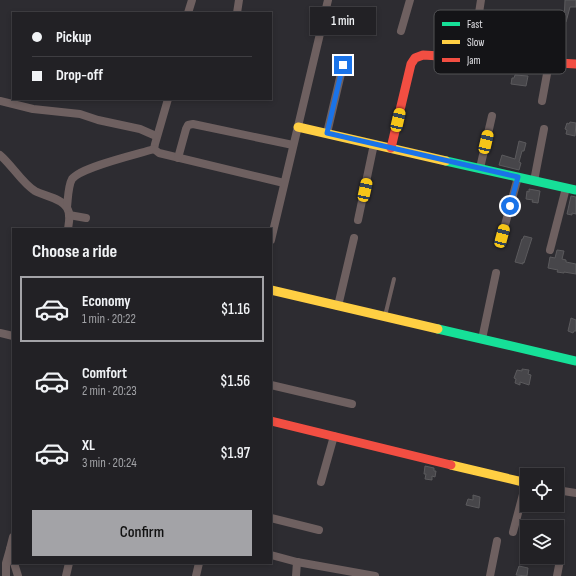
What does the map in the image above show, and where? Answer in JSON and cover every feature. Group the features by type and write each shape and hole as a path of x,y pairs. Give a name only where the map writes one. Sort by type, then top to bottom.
{"street":[{"path":"188,12 192,0"},
{"path":"237,12 239,0"},
{"path":"272,236 328,0"},
{"path":"401,31 410,0"},
{"path":"479,10 481,0"},
{"path":"391,148 411,64 416,58 423,55 434,56"},
{"path":"566,64 576,64"},
{"path":"327,133 343,65"},
{"path":"542,101 547,74"},
{"path":"154,149 156,136 168,100"},
{"path":"0,101 33,109 80,114 98,120 140,129 156,136"},
{"path":"480,168 492,116"},
{"path":"178,158 186,129 188,125 193,124 293,145"},
{"path":"298,126 576,190"},
{"path":"534,181 544,129"},
{"path":"358,220 374,144"},
{"path":"154,149 159,153 178,158 284,183"},
{"path":"68,228 70,220 68,211 71,181 75,176 106,162 154,149"},
{"path":"0,155 34,190 63,203 68,211 86,218"},
{"path":"502,236 518,177"},
{"path":"550,250 566,188"},
{"path":"338,306 354,238"},
{"path":"482,339 496,273"},
{"path":"272,290 576,361"},
{"path":"0,333 12,336"},
{"path":"272,385 352,404"},
{"path":"272,424 334,436 520,481"},
{"path":"321,482 334,436"},
{"path":"564,491 576,494"},
{"path":"513,532 520,508"},
{"path":"272,518 319,530"},
{"path":"6,576 6,563 12,541"},
{"path":"490,576 497,541"},
{"path":"10,549 12,558"},
{"path":"272,555 298,562 375,576"},
{"path":"296,576 298,562"},
{"path":"14,564 18,576"},
{"path":"66,576 69,564"},
{"path":"196,576 199,564"},
{"path":"557,576 559,564"}],"lane":[{"path":"385,316 394,279"}],"building":[{"path":"565,0 576,0 576,7 570,7 566,22 566,10 565,10"},
{"path":"515,75 528,76 526,86 511,84 512,78 514,78"},
{"path":"570,122 576,123 575,136 566,134 567,130 565,129 567,123 569,124"},
{"path":"519,141 526,143 519,162 521,163 519,170 499,165 502,155 515,159"},
{"path":"529,189 540,191 538,203 532,202 533,200 526,199 527,191 529,192"},
{"path":"571,196 576,197 576,214 572,213 572,215 567,214"},
{"path":"524,236 532,238 523,264 515,262"},
{"path":"557,250 564,251 562,259 566,260 566,262 576,264 576,274 557,272 558,270 548,268 550,257 555,258"},
{"path":"571,318 576,320 576,331 573,333 568,331"},
{"path":"522,369 529,370 528,374 531,375 529,385 520,382 520,385 515,383 516,379 514,378 517,370 522,371"},
{"path":"425,466 434,468 434,471 436,471 435,477 432,476 432,480 425,479"},
{"path":"473,495 480,497 479,508 466,505 468,499 473,500"},
{"path":"519,566 528,568 527,576 516,575"}],"traffic: fast":[{"path":"446,161 576,190"},
{"path":"438,329 576,361"}],"traffic: slow":[{"path":"298,127 446,161"},
{"path":"272,290 438,329"},
{"path":"451,465 520,481"}],"traffic: jam":[{"path":"391,148 411,64 415,58 423,55 434,56"},
{"path":"566,63 576,64"},
{"path":"272,421 451,465"}],"route":[{"path":"343,65 327,133 518,177 510,206"}]}
